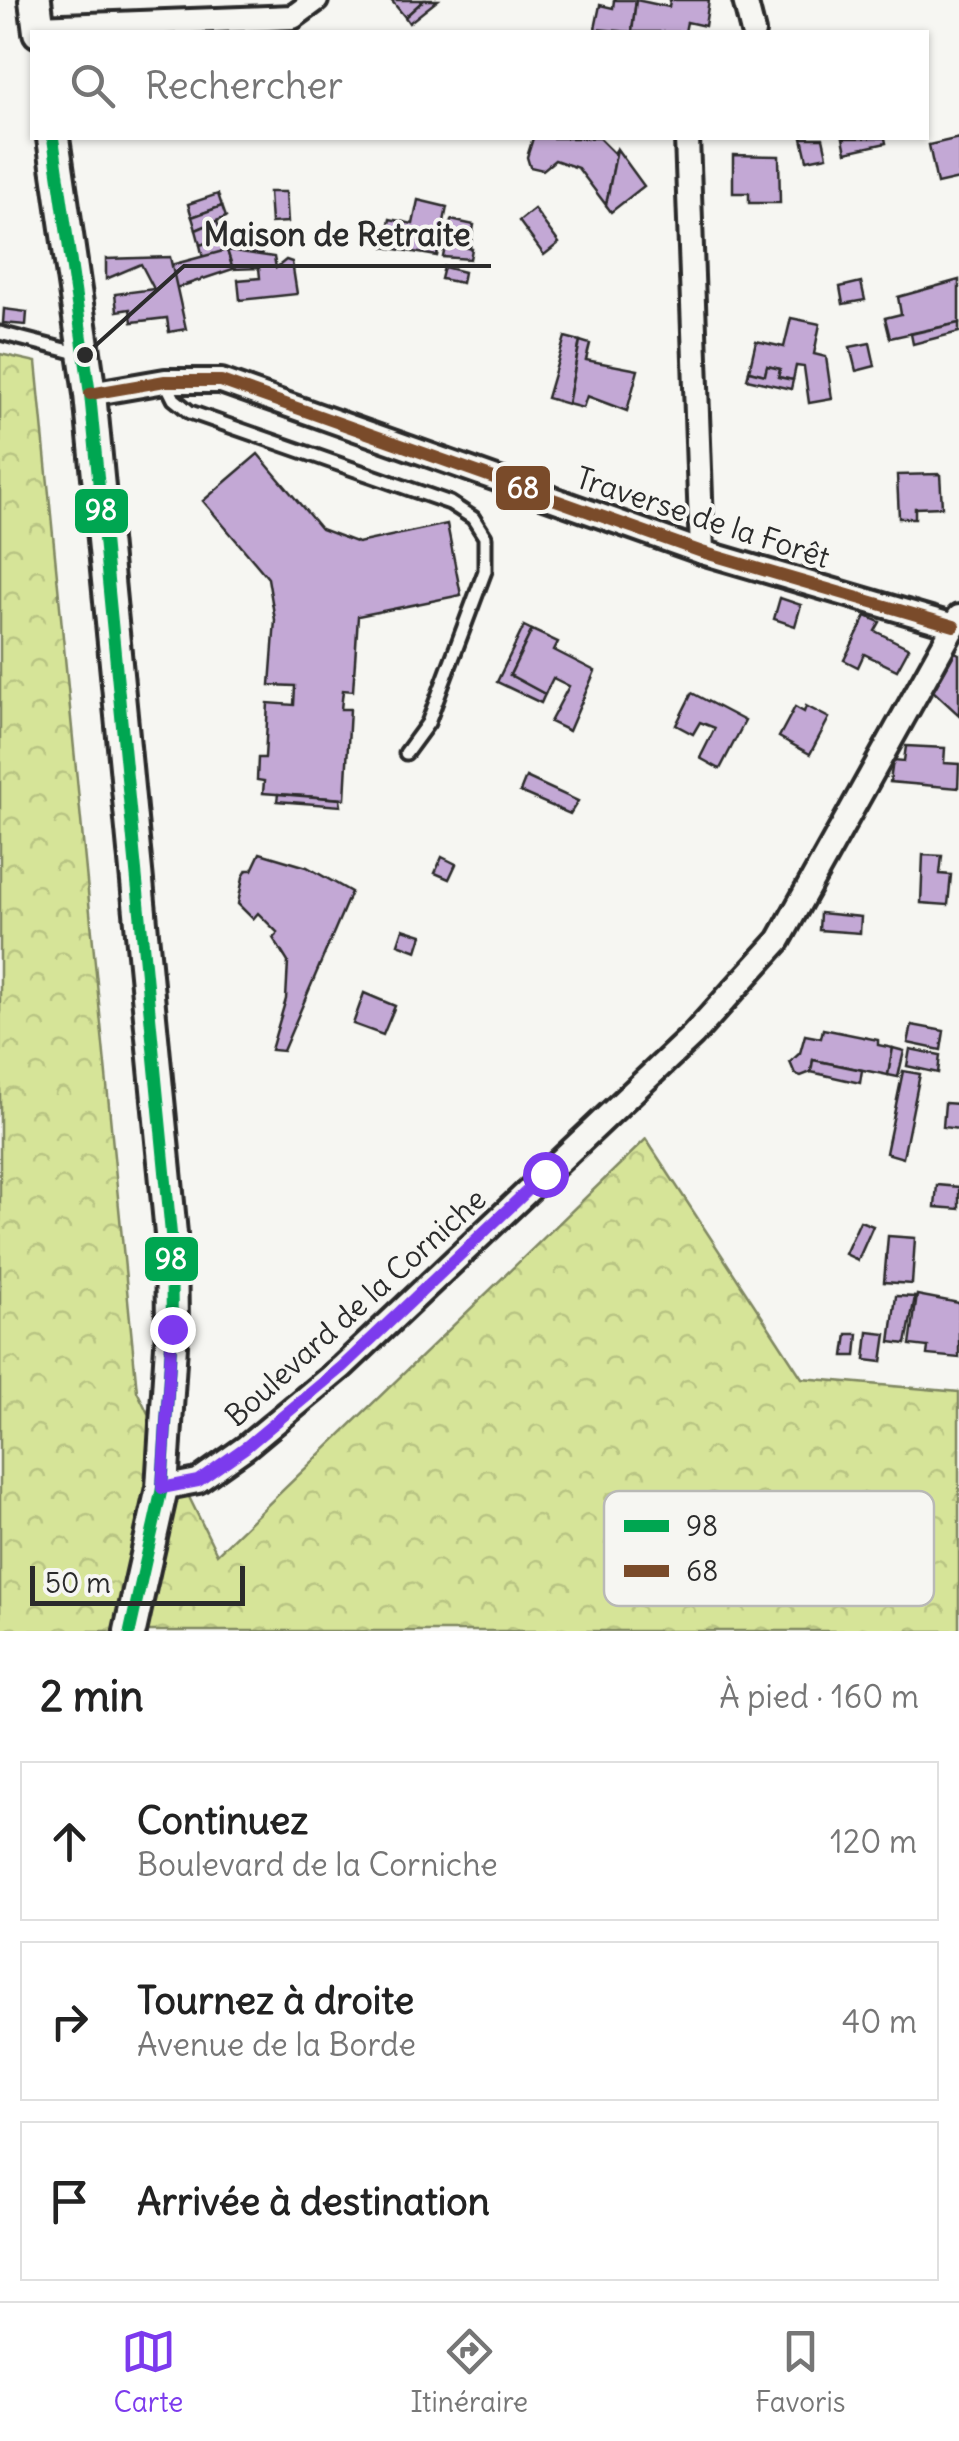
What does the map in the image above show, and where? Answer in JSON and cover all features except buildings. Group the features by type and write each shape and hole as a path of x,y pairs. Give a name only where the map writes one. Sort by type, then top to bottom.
{"street":[{"path":"37,20 294,17 316,0"},
{"path":"745,0 752,30"},
{"path":"52,140 90,394 171,1234 172,1329 162,1488 130,1631"},
{"path":"688,140 702,552"},
{"name":"Traverse de la Forêt","path":"90,394 166,381 221,381 702,552 957,622"},
{"name":"Boulevard de la Corniche","path":"162,1488 198,1481 246,1447 342,1367 694,1035 779,940 957,622"}],"lane":[{"path":"0,333 85,355"},
{"path":"166,381 174,398 190,412 450,503 474,518 485,537 485,571 428,723 406,753"}],"green space":[{"path":"0,354 36,362 137,1391 217,1554 646,1139 802,1378 959,1392 959,1631 0,1631"}],"transit line":[{"name":"98","path":"53,140 90,394 171,1234 172,1329 162,1488 130,1631"},
{"name":"68","path":"90,394 165,381 221,381 702,552 954,626"}],"place":[{"name":"Maison de Retraite","path":"85,355"}],"route":[{"path":"172,1329 162,1488 198,1481 246,1447 342,1367 545,1174"}]}
